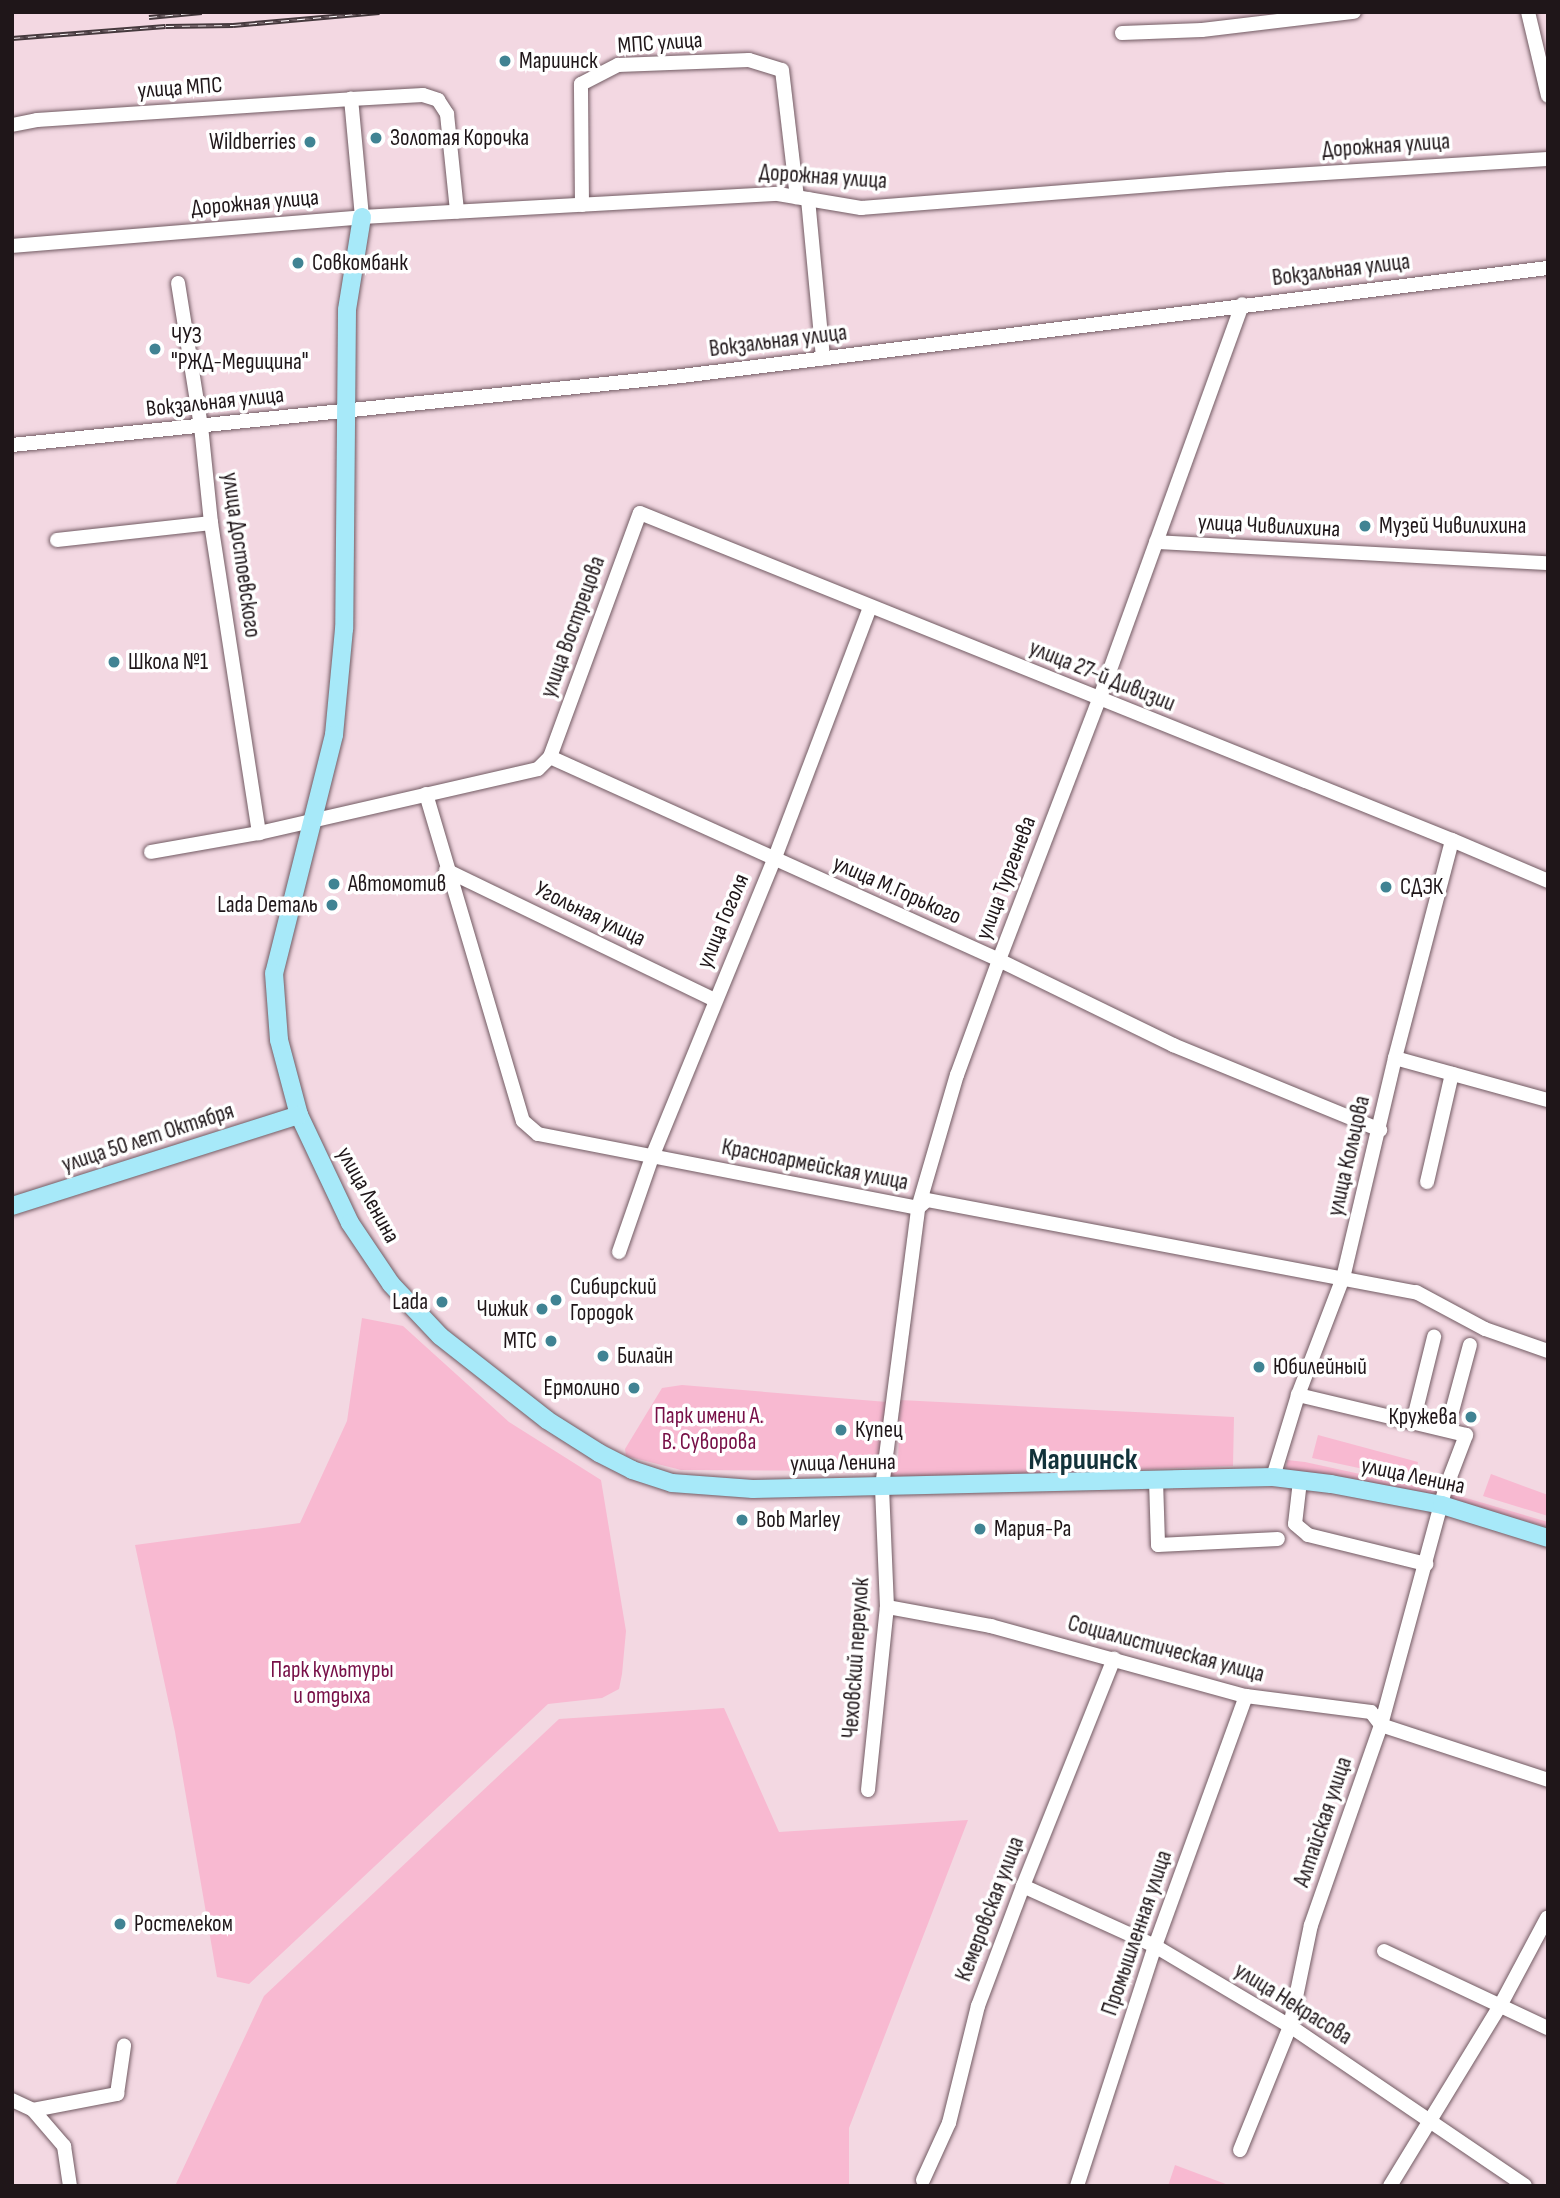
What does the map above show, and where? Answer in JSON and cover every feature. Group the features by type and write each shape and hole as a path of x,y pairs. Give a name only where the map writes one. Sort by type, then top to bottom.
{"main road":[{"name":"улица Ленина","path":"362,217 347,310 344,629 334,735 274,973 279,1040 299,1115 350,1223 391,1284 456,1350 547,1420 599,1453 632,1469 672,1483 715,1488 882,1487 1273,1477 1442,1505 1548,1538"},
{"name":"улица 50 лет Октября","path":"12,1206 299,1115"}],"street":[{"path":"1122,33 1202,30 1353,12"},
{"path":"1528,12 1548,96"},
{"name":"МПС улица","path":"582,205 581,83 618,65 749,60 782,70 803,198"},
{"name":"улица МПС","path":"12,125 37,120 423,95 438,100 447,114 457,212"},
{"path":"351,99 362,217"},
{"name":"Дорожная улица","path":"12,246 362,217 779,194 861,208 1228,179 1548,159"},
{"path":"803,198 823,358"},
{"name":"Вокзальная улица","path":"12,445 344,412 823,358 1548,268"},
{"name":"улица Достоевского","path":"178,283 201,426 211,523 259,834"},
{"name":"улица Тургенева","path":"882,1487 918,1208 957,1075 1099,700 1242,304"},
{"name":"улица 27-й Дивизии","path":"640,513 1548,881"},
{"name":"улица Вострецова","path":"550,757 640,513"},
{"path":"57,540 211,523"},
{"name":"улица Чивилихина","path":"1156,542 1548,563"},
{"name":"улица Гоголя","path":"619,1252 652,1157 774,860 870,607"},
{"path":"151,852 259,834 538,769 550,757"},
{"name":"улица М.Горького","path":"550,757 999,960 1173,1045 1380,1130"},
{"name":"Красноармейская улица","path":"426,794 446,870 523,1121 538,1135 918,1208 927,1200 1416,1292 1485,1329 1548,1351"},
{"name":"улица Кольцова","path":"1273,1477 1298,1395 1343,1278 1395,1058 1452,840"},
{"name":"Угольная улица","path":"446,870 715,1000"},
{"path":"1395,1058 1548,1100"},
{"path":"1427,1182 1452,1074"},
{"path":"1413,1422 1434,1337"},
{"path":"1298,1395 1447,1430 1470,1345"},
{"name":"Алтайская улица","path":"1240,2150 1290,2026 1311,1925 1381,1725 1442,1505 1466,1435 1447,1430"},
{"path":"1156,1480 1158,1545 1278,1539"},
{"path":"1300,1481 1295,1524 1308,1535 1426,1564"},
{"name":"Чеховский переулок","path":"868,1790 887,1607 882,1487"},
{"name":"Социалистическая улица","path":"887,1607 991,1626 1246,1696 1371,1712 1381,1725 1548,1780"},
{"name":"Кемеровская улица","path":"923,2180 949,2123 978,2006 1114,1659"},
{"name":"Промышленная улица","path":"1077,2186 1155,1946 1246,1696"},
{"name":"улица Некрасова","path":"1023,1886 1155,1946 1290,2026 1432,2120 1525,2186"},
{"path":"1390,2186 1500,2006 1547,1918"},
{"path":"1384,1951 1548,2028"},
{"path":"33,2110 117,2094 124,2046"},
{"path":"12,2100 33,2110 64,2146 70,2186"}],"green space":[{"name":"Парк культуры и отдыха","path":"362,1318 403,1326 509,1422 601,1480 626,1631 622,1674 619,1689 602,1698 548,1704 249,1984 217,1977 175,1732 135,1545 300,1523 347,1421"},
{"name":"Парк имени А. В. Суворова","path":"682,1385 887,1402 877,1471 681,1470 626,1456 625,1449 662,1388"},
{"path":"900,1400 1234,1417 1233,1466 1123,1470 1123,1464 1055,1464 1055,1468 1081,1467 1081,1473 887,1479 888,1463 898,1463"},
{"path":"1318,1435 1418,1462 1416,1471 1445,1478 1443,1486 1312,1458"},
{"path":"1287,1460 1438,1491 1436,1499 1348,1478 1286,1470"},
{"path":"1491,1474 1548,1495 1548,1516 1483,1496"},
{"path":"1449,1493 1548,1522 1548,1527 1448,1501"},
{"path":"724,1708 779,1832 968,1820 849,2128 849,2186 175,2186 264,1996 559,1719"},
{"path":"1175,2165 1231,2186 1168,2186"}],"railway":[{"path":"149,17 202,12"},
{"path":"12,38 166,26 233,25 379,12"}],"place":[{"name":"Мариинск","path":"505,61"},
{"name":"Золотая Корочка","path":"376,138"},
{"name":"Wildberries","path":"310,142"},
{"name":"Совкомбанк","path":"298,263"},
{"name":"ЧУЗ \"РЖД-Медицина\"","path":"155,349"},
{"name":"Музей Чивилихина","path":"1365,526"},
{"name":"Школа №1","path":"114,662"},
{"name":"Автомотив","path":"334,884"},
{"name":"СДЭК","path":"1386,887"},
{"name":"Lada Dеталь","path":"332,905"},
{"name":"Сибирский Городок","path":"556,1300"},
{"name":"Lada","path":"442,1302"},
{"name":"Чижик","path":"542,1309"},
{"name":"МТС","path":"551,1341"},
{"name":"Билайн","path":"603,1356"},
{"name":"Юбилейный","path":"1259,1367"},
{"name":"Ермолино","path":"634,1388"},
{"name":"Кружева","path":"1471,1417"},
{"name":"Купец","path":"841,1430"},
{"name":"Bob Marley","path":"742,1520"},
{"name":"Мария-Ра","path":"980,1529"},
{"name":"Ростелеком","path":"120,1924"}],"district":[{"name":"Мариинск","path":"1083,1460"}]}
